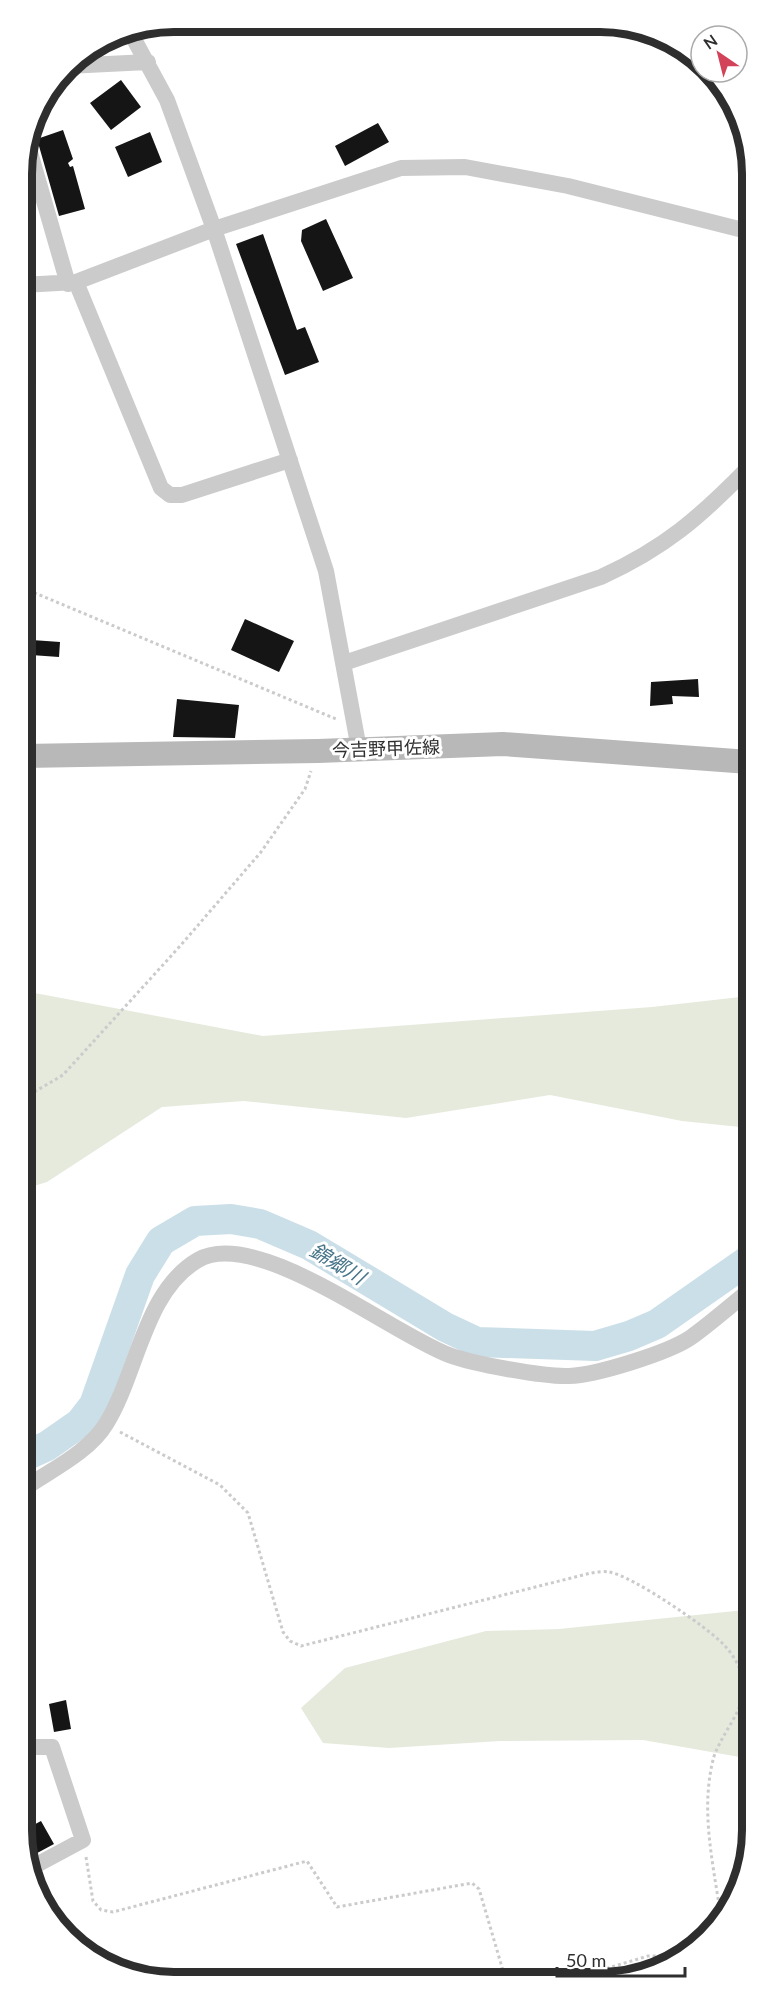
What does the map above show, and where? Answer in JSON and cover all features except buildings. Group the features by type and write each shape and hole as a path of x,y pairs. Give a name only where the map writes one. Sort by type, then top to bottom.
{"main road":[{"name":"今吉野甲佐線","path":"32,756 318,751 356,738 503,744 742,761"}],"street":[{"path":"133,37 167,100 214,229 326,571 356,738"},
{"path":"82,65 148,62"},
{"path":"33,159 72,283 161,488 170,495 182,495 290,460"},
{"path":"32,285 72,283 214,229 401,168 465,167 568,186 742,230"},
{"path":"344,663 601,577 638,560 698,518 742,474"},
{"path":"32,1483 86,1446 106,1425 158,1306 173,1280 199,1259 228,1254 265,1262 320,1284 428,1346 451,1356 511,1369 570,1376 633,1362 688,1339 741,1297"},
{"path":"32,1747 52,1747 83,1840 36,1865"}],"path":[{"path":"32,592 356,738"},
{"path":"32,1093 63,1076 261,852 305,789 318,751"},
{"path":"106,1425 220,1485 248,1514 282,1632 291,1641 301,1646 600,1572 609,1572 625,1577 698,1624 725,1645 741,1673"},
{"path":"719,1906 706,1817 713,1759 741,1696"},
{"path":"83,1840 93,1901 101,1910 113,1912 307,1861 336,1907 472,1883 479,1888 503,1972"},
{"path":"579,1972 609,1968 648,1956 663,1956"}],"shaded area":[{"path":"32,993 263,1036 652,1007 742,997 741,1127 682,1121 550,1095 406,1118 244,1101 162,1107 47,1182 32,1187"},
{"path":"741,1610 741,1757 643,1740 500,1741 389,1748 323,1743 301,1708 345,1668 486,1631 559,1629"}],"waterway":[{"name":"錦郷川","path":"32,1453 47,1446 80,1423 94,1405 140,1275 161,1241 195,1221 231,1219 260,1224 309,1245 445,1327 477,1342 595,1346 629,1336 657,1324 741,1265"}]}
